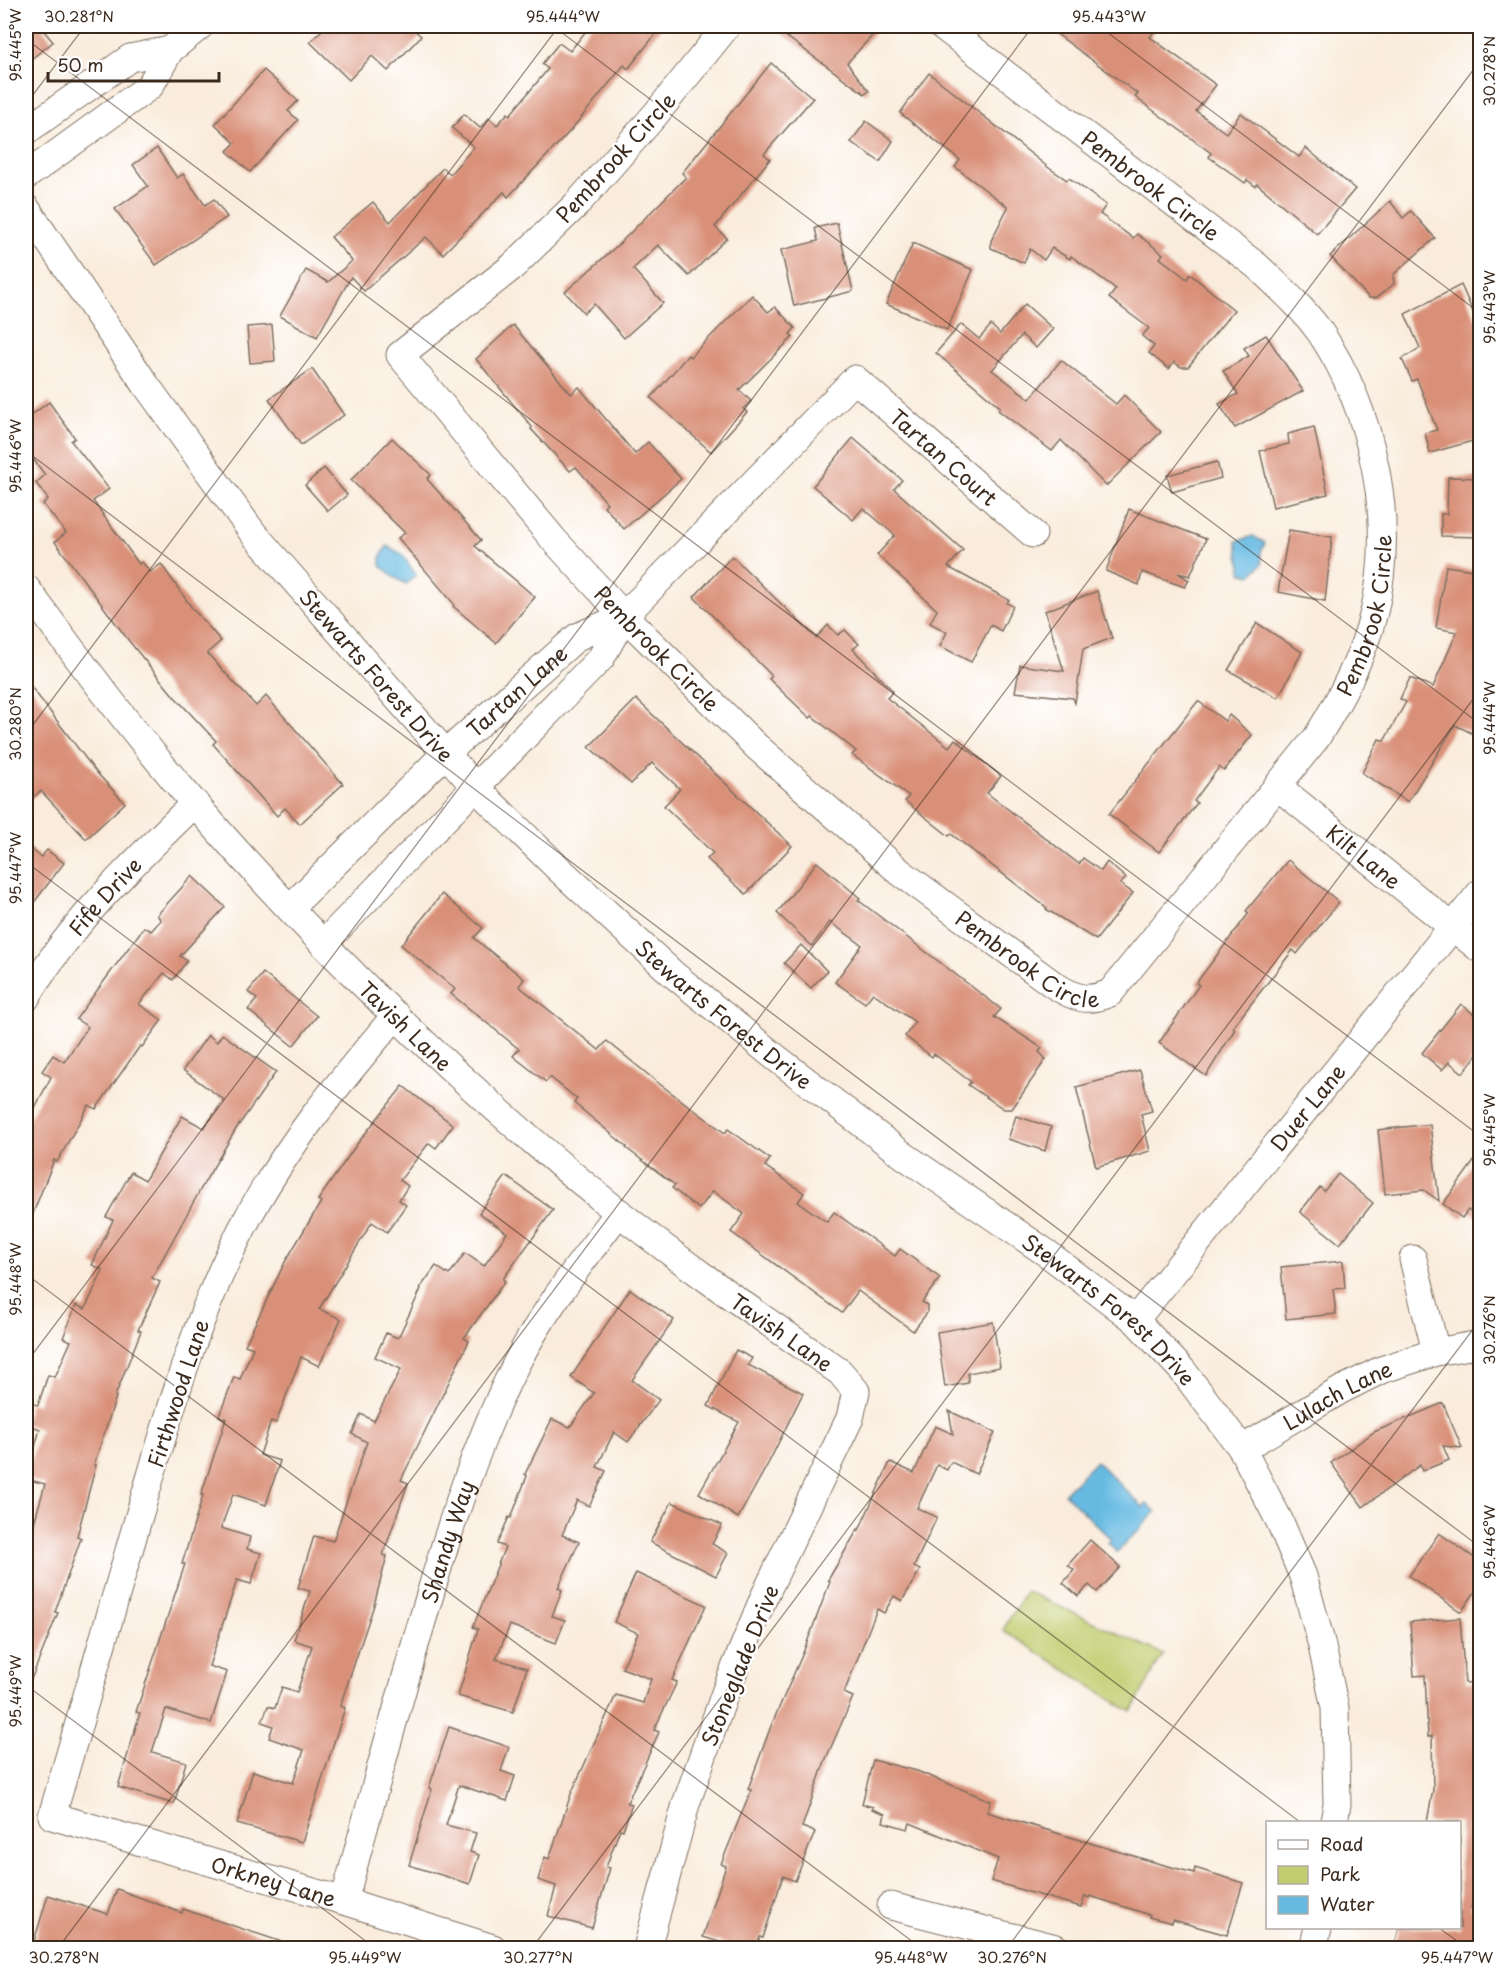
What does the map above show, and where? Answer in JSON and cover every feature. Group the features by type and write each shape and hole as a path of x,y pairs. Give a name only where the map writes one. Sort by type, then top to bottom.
{"street":[{"path":"26,176 150,86 170,50 200,26"},
{"name":"Pembrook Circle","path":"727,26 655,115 576,205 513,267 400,355 554,540 624,616 756,746 900,872 1054,985 1078,997 1091,1000 1110,993 1317,736 1344,692 1373,614 1381,573 1381,520 1376,474 1367,432 1340,366 1318,331 1290,297 1257,266 942,26"},
{"path":"26,131 130,58 170,50"},
{"name":"Stewarts Forest Drive","path":"26,208 146,385 253,533 476,788 560,870 673,974 775,1057 903,1155 1048,1254 1135,1320 1183,1371 1242,1449 1280,1522 1303,1576 1321,1642 1335,1708 1334,1821"},
{"name":"Tartan Lane","path":"323,944 601,658 624,616 855,379"},
{"name":"Tartan Court","path":"855,379 1033,534"},
{"name":"Tavish Lane","path":"26,588 86,671 195,803 323,944 396,1015 486,1100 619,1212 711,1283 840,1372 856,1391"},
{"name":"Tartan Lane","path":"290,908 445,754 577,637 624,616"},
{"name":"Kilt Lane","path":"1277,786 1480,948"},
{"name":"Fife Drive","path":"28,987 122,873 195,803"},
{"name":"Duer Lane","path":"1135,1320 1480,893"},
{"name":"Firthwood Lane","path":"52,1816 177,1386 210,1294 245,1222 285,1156 330,1092 396,1015"},
{"name":"Shandy Way","path":"344,1901 453,1516 485,1431 516,1365 547,1312 619,1212"},
{"path":"1413,1259 1436,1352"},
{"name":"Lulach Lane","path":"1242,1449 1341,1390 1381,1370 1436,1352 1480,1344"},
{"name":"Stoneglade Drive","path":"647,1948 686,1804 726,1690 763,1599 850,1418 856,1391"},
{"name":"Orkney Lane","path":"52,1816 344,1901 493,1948"},
{"path":"891,1906 1056,1948"},
{"path":"1313,1948 1318,1929"}],"green space":[{"path":"1026,1591 1163,1654 1131,1712 1003,1630"}],"water":[{"path":"1253,536 1265,543 1261,552 1262,564 1251,575 1242,573 1237,541"},
{"path":"387,546 402,554 416,575 406,584 381,566 381,556"},
{"path":"1096,1461 1143,1507 1147,1503 1156,1512 1117,1552 1108,1543 1111,1539 1064,1493"}],"building":[{"path":"26,26 40,26 53,42 26,63"},
{"path":"326,26 410,26 421,36 388,71 372,56 349,80 310,42"},
{"path":"590,26 662,26 628,69 624,65 571,130 508,197 504,192 443,254 426,237 364,291 351,277 317,337 280,316 306,270 328,282 352,261 331,237 373,202 390,222 443,168 450,174 474,147 452,128 464,114 480,128 489,118 497,125 508,113 510,115 548,69 542,64 559,43 570,51"},
{"path":"772,26 881,26 847,63 869,91 865,94"},
{"path":"1046,26 1158,26 1150,37 1216,85 1196,111 1226,133 1241,113 1299,157 1306,148 1355,189 1317,234 1257,184 1255,186 1247,180 1245,183 1209,157 1211,153 1135,97 1138,94"},
{"path":"771,63 813,98 764,154 770,159 715,227 727,238 689,276 658,245 633,269 663,303 624,338 594,304 584,313 565,292 619,244 686,177 682,173"},
{"path":"264,70 298,101 288,111 298,120 250,172 227,151 235,143 215,124"},
{"path":"929,73 1049,168 1067,180 1069,178 1106,205 1100,214 1133,238 1137,234 1163,254 1160,258 1187,279 1190,274 1234,310 1188,367 1181,367 1174,362 1169,369 1149,353 1154,346 1142,336 1149,328 1109,298 1116,289 1071,256 1070,259 1052,248 1044,260 1030,249 1024,263 991,248 991,241 1008,207 955,167 960,160 900,113"},
{"path":"866,121 893,141 880,162 851,142"},
{"path":"157,148 177,178 183,174 205,205 214,199 227,217 156,265 115,209 148,186 133,165"},
{"path":"1390,201 1403,218 1411,211 1435,238 1393,275 1394,284 1376,298 1369,298 1330,256"},
{"path":"837,223 853,291 794,306 781,250 818,241 815,228"},
{"path":"913,243 973,270 947,330 886,304"},
{"path":"1461,285 1480,328 1480,439 1430,453 1425,433 1437,430 1417,379 1412,381 1402,359 1420,348 1405,314"},
{"path":"752,295 768,312 775,307 795,328 790,334 793,337 739,390 751,401 743,409 747,412 711,452 651,398 688,355 690,357"},
{"path":"1025,304 1053,329 1036,348 1022,335 992,370 1030,399 1061,360 1116,404 1124,395 1161,432 1106,486 1061,440 1052,451 998,410 1000,407 936,353 961,324 979,339 991,325 1000,334"},
{"path":"272,325 275,361 250,363 247,327"},
{"path":"513,325 571,394 579,387 635,454 648,442 681,479 624,529 604,506 607,503 576,467 570,471 531,429 532,427 476,359"},
{"path":"1266,335 1303,391 1235,428 1219,404 1238,394 1223,371 1249,356 1244,348"},
{"path":"312,369 344,415 301,445 269,399"},
{"path":"49,402 75,438 71,441 109,489 93,501 139,564 142,562 150,572 161,564 192,608 221,641 207,653 256,706 266,696 343,784 300,824 285,808 277,816 213,744 216,741 173,695 129,641 55,542 66,533 43,504 48,499 36,483 45,475 26,449 26,419"},
{"path":"1314,427 1328,494 1273,507 1260,451 1289,444 1288,434"},
{"path":"392,438 431,475 427,479 481,540 475,546 535,597 496,643 453,606 454,604 398,538 405,533 351,480"},
{"path":"853,438 902,480 894,489 963,550 948,567 1009,600 1007,603 1013,606 1001,631 991,625 971,662 940,646 947,632 930,623 937,610 877,555 895,535 863,508 853,520 813,486"},
{"path":"1217,462 1221,478 1172,492 1167,475"},
{"path":"324,468 347,495 328,511 305,485"},
{"path":"1448,477 1480,478 1480,537 1441,536 1441,514 1447,514"},
{"path":"1129,509 1206,539 1190,576 1178,573 1189,580 1185,587 1142,572 1139,585 1106,571"},
{"path":"1289,530 1332,537 1325,601 1278,592"},
{"path":"732,556 816,638 828,625 838,635 845,630 859,644 853,649 893,691 887,698 949,747 955,739 1001,776 987,793 1079,864 1083,858 1101,871 1107,862 1126,878 1120,884 1133,893 1096,940 1046,909 905,801 909,796 852,755 856,751 812,716 810,718 769,679 772,676 694,597"},
{"path":"1446,566 1480,571 1480,737 1455,725 1408,802 1362,773 1379,739 1384,741 1406,702 1400,699 1410,678 1433,687 1457,632 1436,628"},
{"path":"1097,591 1112,638 1083,649 1075,703 1073,698 1015,692 1020,665 1064,671 1045,611"},
{"path":"1257,623 1302,652 1278,698 1228,670"},
{"path":"26,680 96,772 125,803 86,839 41,791 26,803"},
{"path":"636,699 792,846 746,894 707,859 713,853 664,806 680,789 652,763 631,784 589,747"},
{"path":"1198,701 1225,721 1229,715 1252,735 1224,771 1219,767 1194,801 1197,803 1159,852 1109,814"},
{"path":"26,845 41,857 47,850 64,863 26,913"},
{"path":"1288,860 1339,902 1297,954 1293,950 1233,1027 1235,1029 1206,1076 1159,1043 1199,985 1196,983 1249,913 1246,911"},
{"path":"817,862 860,898 858,900 1001,1009 994,1017 1042,1048 1039,1052 1046,1059 1012,1109 1004,1109 968,1085 971,1082 934,1054 932,1057 905,1036 915,1022 873,993 865,1003 835,982 862,945 830,922 812,946 777,913"},
{"path":"192,876 225,907 180,956 187,961 173,980 164,973 139,1004 162,1020 142,1047 140,1046 96,1109 89,1105 57,1162 54,1160 26,1231 26,1125 51,1077 42,1071 53,1055 64,1062 88,1027 76,1019 144,927 151,931 161,920 157,915"},
{"path":"442,894 483,928 474,938 524,979 519,986 599,1050 607,1041 725,1133 728,1129 770,1159 765,1166 804,1193 798,1202 827,1222 834,1212 895,1256 900,1249 940,1278 922,1302 927,1305 927,1313 913,1331 858,1291 842,1313 731,1232 744,1214 713,1191 699,1209 672,1188 675,1185 626,1148 574,1103 577,1099 550,1077 546,1082 513,1056 519,1049 451,994 455,989 401,945"},
{"path":"801,945 827,971 811,988 784,963"},
{"path":"263,973 317,1016 293,1046 248,1010 257,999 248,992"},
{"path":"1461,1004 1480,1019 1480,1051 1463,1073 1449,1062 1442,1070 1422,1053"},
{"path":"222,1034 276,1072 236,1129 152,1278 160,1282 138,1330 141,1331 115,1396 94,1465 96,1465 77,1536 81,1538 55,1612 58,1613 26,1692 26,1532 31,1534 45,1484 26,1479 40,1429 26,1424 30,1403 38,1405 48,1375 55,1377 71,1341 63,1338 76,1305 85,1309 103,1270 92,1265 113,1220 106,1217 131,1172 145,1180 182,1116 204,1128 224,1100 183,1070 208,1035 217,1042"},
{"path":"1140,1070 1152,1111 1141,1114 1150,1151 1096,1167 1076,1087"},
{"path":"403,1086 453,1125 436,1148 429,1143 400,1180 408,1186 399,1200 406,1205 387,1232 372,1222 319,1309 341,1319 319,1366 301,1357 276,1423 271,1421 260,1455 280,1461 266,1505 233,1494 221,1528 250,1537 247,1549 261,1553 251,1584 237,1580 209,1666 227,1672 211,1723 166,1709 152,1752 186,1762 174,1804 118,1787 140,1713 136,1712 185,1564 182,1564 203,1495 201,1495 226,1419 219,1416 234,1377 240,1379 253,1348 245,1345 285,1262 321,1202 318,1200 357,1144"},
{"path":"1016,1116 1051,1127 1045,1151 1008,1139"},
{"path":"1430,1124 1439,1201 1424,1190 1385,1194 1378,1130"},
{"path":"1480,1153 1480,1219 1468,1210 1462,1218 1443,1204"},
{"path":"1338,1174 1373,1203 1340,1244 1300,1212 1320,1187 1324,1191"},
{"path":"506,1176 553,1210 464,1338 469,1341 401,1480 408,1483 383,1555 387,1556 374,1605 340,1706 345,1708 302,1842 237,1824 253,1771 293,1783 304,1750 269,1738 273,1726 262,1722 268,1706 275,1708 282,1687 297,1692 312,1646 294,1640 310,1591 298,1588 314,1536 333,1541 367,1442 352,1434 361,1414 374,1421 401,1369 375,1357 386,1333 398,1338 420,1288 436,1266 449,1275 465,1253 484,1266 507,1233 479,1213"},
{"path":"1343,1261 1345,1288 1333,1289 1336,1314 1286,1319 1281,1267"},
{"path":"630,1289 674,1320 632,1380 659,1400 628,1442 614,1432 597,1467 606,1471 589,1506 577,1500 562,1535 579,1542 558,1588 562,1590 552,1616 565,1620 556,1643 510,1625 496,1659 527,1668 513,1712 458,1696 478,1629 473,1627 505,1547 497,1544 509,1517 511,1518 527,1476 525,1474 552,1419 570,1427 594,1393 571,1377"},
{"path":"993,1322 1000,1367 968,1373 968,1383 945,1387 937,1332"},
{"path":"736,1350 752,1358 748,1365 803,1393 738,1518 699,1493 739,1422 708,1406"},
{"path":"1443,1403 1462,1448 1443,1446 1449,1460 1422,1471 1420,1465 1363,1507 1331,1463 1374,1432"},
{"path":"949,1411 995,1432 976,1474 951,1462 947,1470 937,1465 917,1508 937,1517 914,1567 920,1570 902,1601 894,1596 884,1613 877,1609 844,1693 853,1697 825,1761 802,1827 815,1832 795,1881 783,1876 763,1938 760,1937 756,1948 739,1948 703,1937 726,1866 721,1864 751,1790 748,1789 771,1726 803,1653 830,1582 828,1580 859,1530 890,1462 914,1473 935,1426 953,1434"},
{"path":"672,1502 722,1525 712,1544 728,1553 716,1576 650,1542"},
{"path":"1439,1533 1480,1562 1480,1585 1461,1612 1409,1576"},
{"path":"1090,1540 1120,1567 1097,1592 1089,1585 1078,1596 1063,1583 1074,1570 1068,1565"},
{"path":"636,1573 706,1605 672,1680 677,1682 654,1730 659,1732 627,1803 632,1804 606,1867 610,1868 592,1928 548,1916 556,1886 538,1880 545,1857 549,1859 571,1794 616,1695 643,1703 651,1679 622,1668 638,1633 614,1622"},
{"path":"1460,1618 1465,1683 1480,1682 1480,1708 1478,1708 1480,1867 1471,1909 1480,1911 1480,1920 1474,1948 1394,1948 1399,1929 1461,1929 1461,1821 1427,1821 1433,1790 1432,1736 1428,1737 1425,1675 1414,1676 1410,1622"},
{"path":"449,1727 509,1747 501,1771 515,1776 507,1801 459,1785 446,1825 476,1833 470,1852 479,1855 470,1884 409,1865 432,1789 429,1788"},
{"path":"873,1760 917,1771 991,1801 987,1812 1157,1863 1194,1873 1195,1868 1243,1883 1227,1935 1173,1920 1172,1923 1149,1917 1150,1915 1090,1896 1089,1898 1085,1896 1081,1907 991,1881 998,1859 910,1823 908,1829 883,1822 885,1814 862,1804"},
{"path":"117,1889 182,1913 183,1909 291,1945 290,1948 32,1948 48,1895 108,1914"}]}
